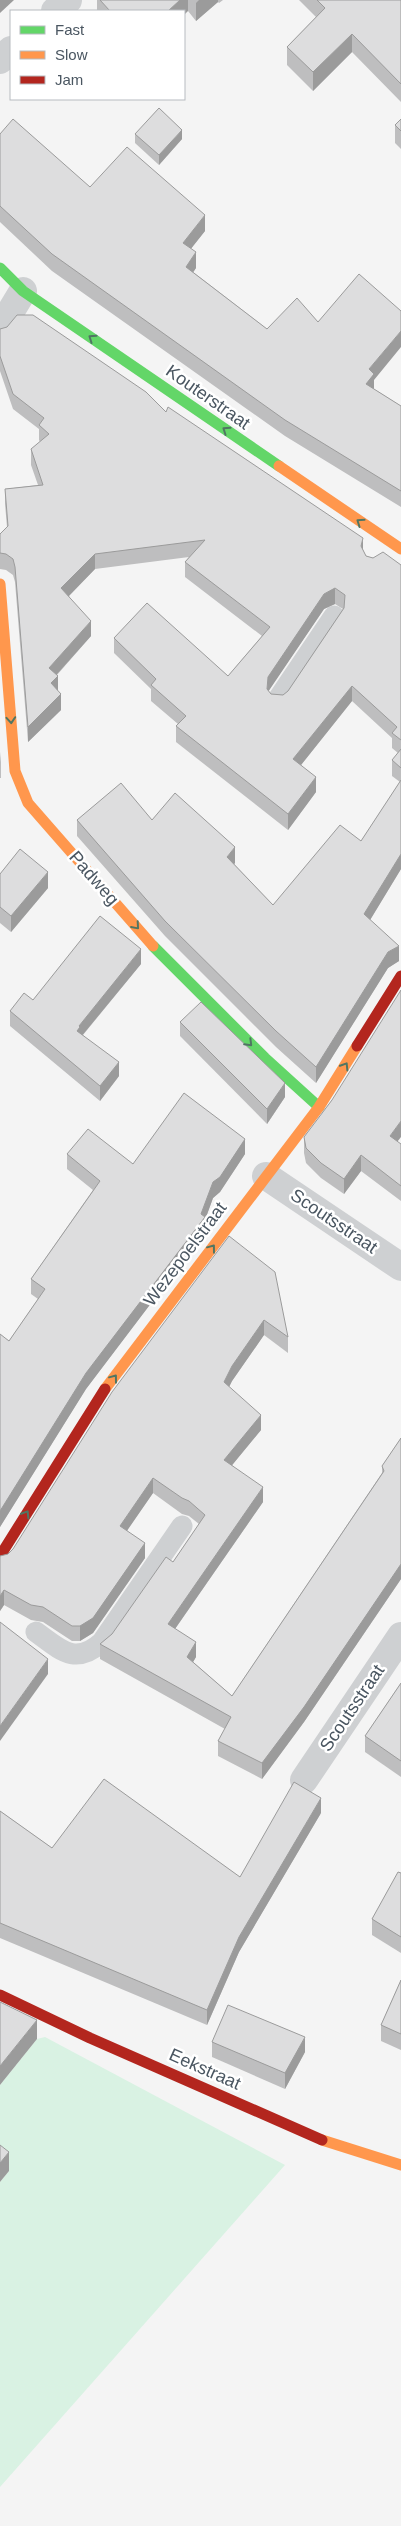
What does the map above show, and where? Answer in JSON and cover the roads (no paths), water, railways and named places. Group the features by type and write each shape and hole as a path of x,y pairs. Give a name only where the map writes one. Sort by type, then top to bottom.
{"street":[{"path":"56,10 68,0"},
{"path":"0,60 10,51"},
{"name":"Kouterstraat","path":"0,268 23,291 388,547"},
{"path":"0,329 23,291"},
{"name":"Padweg","path":"0,584 14,771 28,803 154,947 265,1058 319,1107"},
{"name":"Wezepoelstraat","path":"0,1556 99,1398 319,1107 401,976"},
{"name":"Scoutsstraat","path":"266,1176 401,1267"},
{"name":"Scoutsstraat","path":"304,1780 401,1636"},
{"name":"Eekstraat","path":"0,1995 90,2038 319,2139 401,2165"}],"lane":[{"path":"278,699 334,616"},
{"path":"36,1632 65,1653 75,1655 92,1651 102,1642 182,1526"}]}
